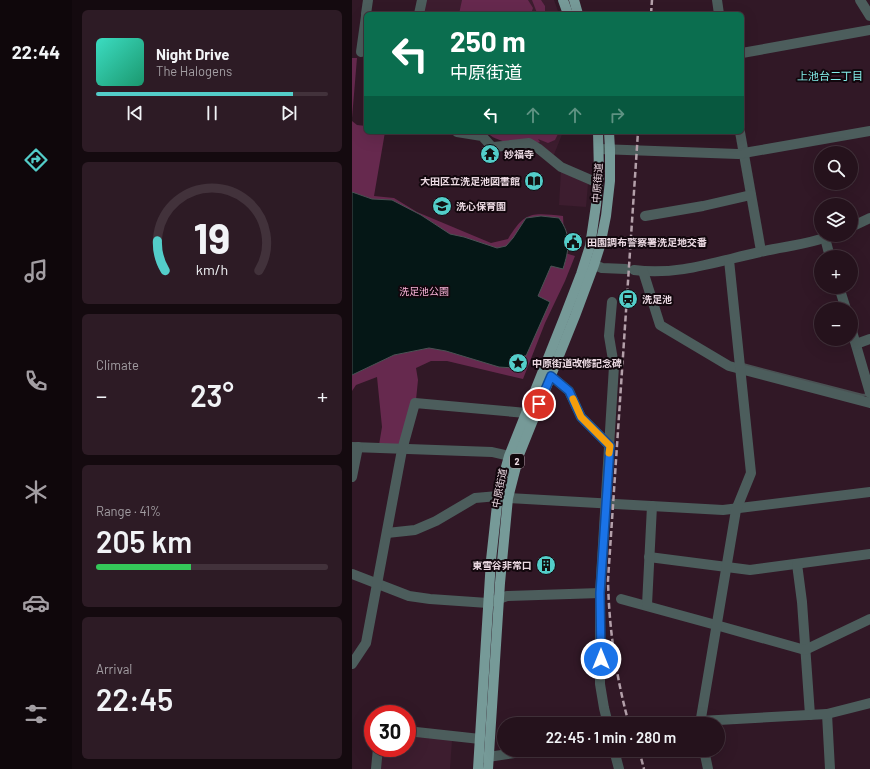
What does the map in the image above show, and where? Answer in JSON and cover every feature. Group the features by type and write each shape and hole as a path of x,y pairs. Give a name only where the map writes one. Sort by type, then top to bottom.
{"main road":[{"path":"563,0 567,12"},
{"path":"574,0 577,12"},
{"name":"中原街道","path":"488,769 480,739 493,535 503,497 551,376 590,263 590,246 598,183 598,134"},
{"name":"中原街道","path":"478,769 484,758 499,599 503,497 509,456 590,263 600,246 606,216 610,181 609,134"}],"street":[{"path":"366,12 368,0"},
{"path":"419,12 422,0"},
{"path":"716,0 719,12"},
{"path":"860,0 870,16"},
{"path":"360,52 364,27"},
{"path":"744,53 870,30"},
{"path":"599,149 738,154 870,131"},
{"path":"470,134 482,136 494,147 530,143 560,167 598,183"},
{"path":"740,134 761,251"},
{"path":"645,216 703,206 751,195"},
{"path":"858,224 870,218"},
{"path":"590,263 605,268 678,271 729,260 761,251 814,242"},
{"path":"701,717 736,510 750,473 729,260"},
{"path":"634,270 660,326 729,366 870,403"},
{"path":"606,717 600,684 600,593 614,366 610,336 612,302"},
{"path":"858,343 870,339"},
{"path":"857,346 870,393"},
{"path":"551,376 569,391 581,417 610,446"},
{"path":"352,664 366,643 402,450 415,402 526,413"},
{"path":"352,476 355,447 402,450 492,452 509,456"},
{"path":"387,533 416,530 436,521 475,498 503,497 606,505 736,510 870,492"},
{"path":"647,605 652,506"},
{"path":"649,557 750,570 870,554"},
{"path":"797,564 802,602 810,715"},
{"path":"352,574 408,596 430,599 488,603 507,596 600,593"},
{"path":"621,599 805,650 870,619"},
{"path":"725,720 827,714 870,703"},
{"path":"827,714 830,769"},
{"path":"416,732 480,739"},
{"path":"484,758 497,756"},
{"path":"376,769 377,757"},
{"path":"616,757 619,769"},
{"path":"705,757 708,769"}],"shaded area":[{"path":"425,0 554,0 558,12 422,12"},
{"path":"498,134 562,134 553,157"},
{"path":"561,171 588,184 586,207 559,205"},
{"name":"洗足池公園","path":"352,192 372,199 392,200 421,215 450,234 497,248 506,246 526,218 541,216 559,218 568,237 568,249 563,269 551,266 538,296 550,302 526,356 519,355 514,368 499,367 446,351 429,348 394,355 352,375"},
{"path":"416,737 452,740 450,769 381,769 382,757 416,757"}],"green space":[{"path":"462,0 528,0 533,8 532,12 459,12"},
{"path":"532,0 541,0 545,6 545,12 537,12"},
{"path":"352,58 357,58 352,118"},
{"name":"洗足池公園","path":"352,121 357,125 364,126 364,134 385,134 374,196 394,198 417,212 491,243 508,239 519,223 530,216 544,214 563,216 565,253 575,256 545,323 523,379 447,361 431,361 416,368 418,380 416,400 401,443 395,446 379,445 382,427 377,377 356,385 352,391"},
{"path":"489,134 558,134 555,140 548,143 538,139 540,142 528,144 512,143"}],"waterway":[{"path":"742,364 862,395 868,395"}],"railway":[{"path":"651,12 652,0"},
{"path":"627,717 620,689 614,653 608,580 638,134"},
{"path":"641,757 644,769"}],"slow traffic":[{"path":"573,399 581,417 610,446 609,453"}],"place":[{"name":"妙福寺","path":"490,154"},
{"name":"大田区立洗足池図書館","path":"534,181"},
{"name":"洗心保育園","path":"442,206"},
{"name":"田園調布警察署洗足地交番","path":"573,242"},
{"name":"洗足池","path":"628,299"},
{"name":"中原街道改修記念碑","path":"518,363"},
{"name":"東雪谷非常口","path":"546,565"}],"district":[{"name":"上池台二丁目","path":"830,75"}],"route":[{"path":"539,404 551,376 569,391 581,417 610,446 600,593 601,659"}]}
